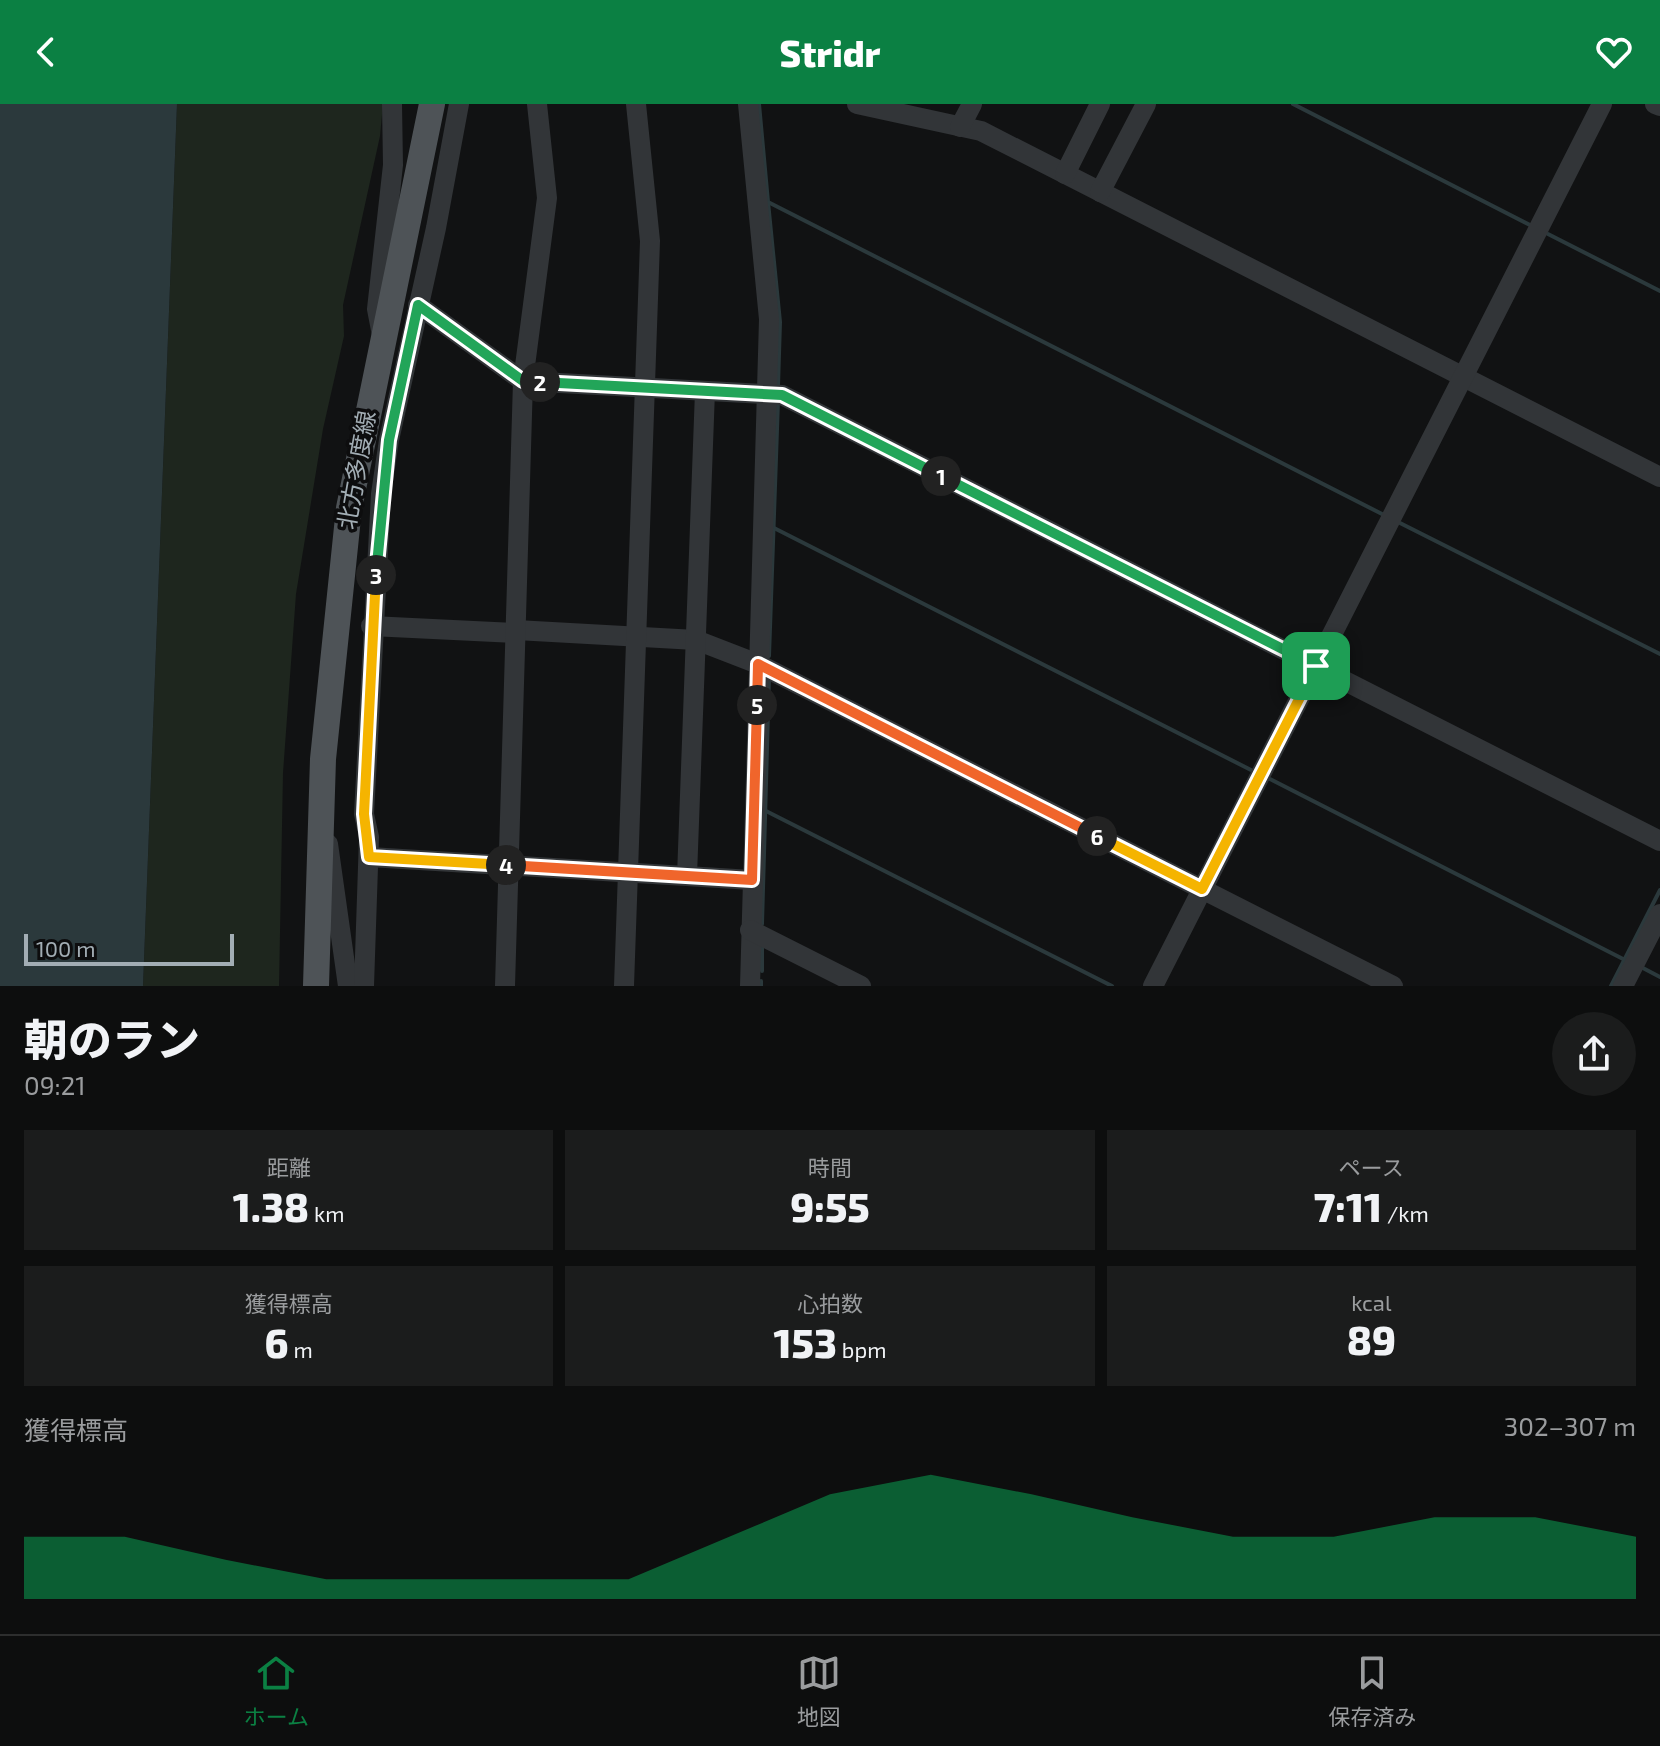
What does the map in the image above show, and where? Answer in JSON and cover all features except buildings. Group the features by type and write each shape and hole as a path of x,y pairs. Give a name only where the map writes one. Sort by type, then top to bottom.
{"main road":[{"name":"北方多度線","path":"316,986 320,813 328,688 349,508 432,104"}],"street":[{"path":"382,336 377,309 393,165 392,104"},
{"path":"364,986 369,857 364,814 371,626 385,467 459,104"},
{"path":"505,986 523,381 547,198 537,104"},
{"path":"624,986 650,241 636,104"},
{"path":"748,104 769,319 750,986"},
{"path":"857,104 981,131 1660,477"},
{"path":"960,127 972,104"},
{"path":"1065,174 1100,104"},
{"path":"1100,192 1146,104"},
{"path":"1153,986 1602,104"},
{"path":"418,305 523,381 782,395 1660,841"},
{"path":"687,876 705,391"},
{"path":"371,626 696,640 758,664 1393,986"},
{"path":"320,813 330,851 348,986"},
{"path":"369,857 752,880"},
{"path":"1623,986 1660,914"},
{"path":"750,930 861,986"}],"shaded area":[{"path":"0,104 177,104 143,986 0,986"},
{"path":"177,104 383,104 380,136 343,305 344,336 323,429 296,594 283,773 279,986 143,986"}],"waterway":[{"path":"759,104 768,202 1382,514"},
{"path":"1293,104 1530,225"},
{"path":"768,202 780,322 778,386"},
{"path":"1548,234 1660,291"},
{"path":"769,656 778,401"},
{"path":"1400,523 1660,654"},
{"path":"774,528 1251,770"},
{"path":"762,924 769,678"},
{"path":"1270,779 1627,961"},
{"path":"766,811 1112,986"},
{"path":"1611,986 1660,890"},
{"path":"762,945 762,971"},
{"path":"1641,967 1660,977"},
{"path":"761,981 761,986"}],"route":[{"path":"418,305 523,381 782,395 1316,666 1202,889 758,664 752,880 369,857 364,814 371,626 381,494 389,440 418,305"}]}
